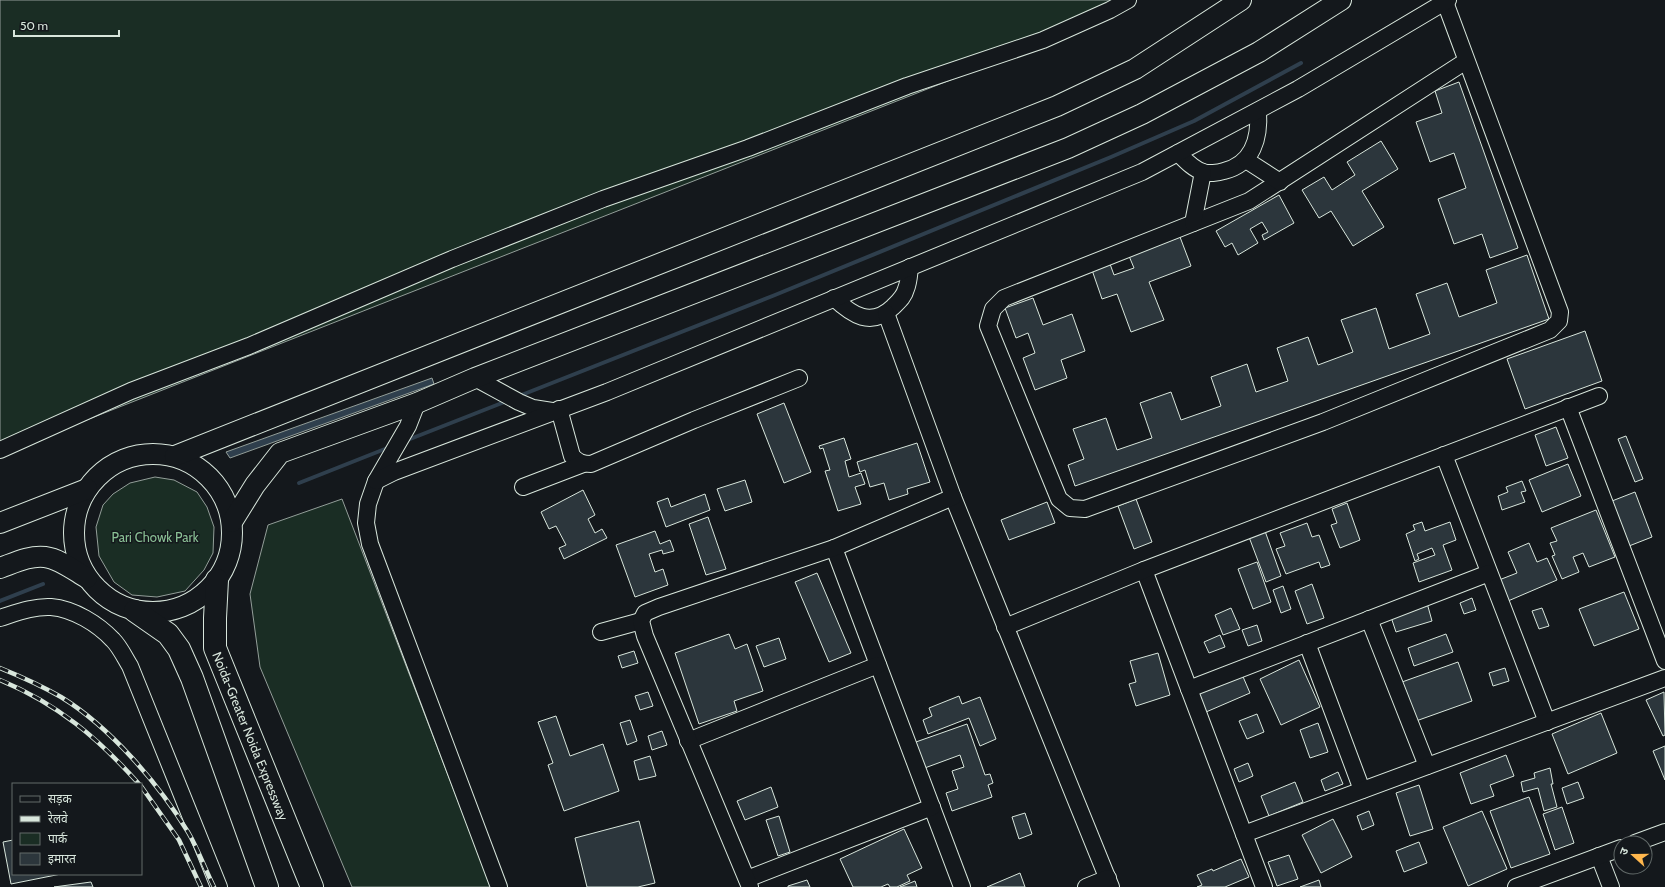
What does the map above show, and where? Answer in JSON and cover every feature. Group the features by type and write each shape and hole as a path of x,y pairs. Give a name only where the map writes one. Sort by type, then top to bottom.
{"highway":[{"name":"Noida-Greater Noida Expressway","path":"217,580 215,648 312,887"},
{"path":"135,611 168,634 179,649 192,678 267,887"}],"main road":[{"path":"175,456 1057,106 1135,69 1241,0"},
{"path":"232,522 255,484 280,454 417,404 475,378 1068,148 1142,114 1259,52 1341,0"},
{"path":"150,453 175,456 196,466 213,481 226,500 232,522 232,543 227,563 217,580 200,597 180,608 158,613 135,611 116,604 100,593 87,578 77,557 74,534 76,510 87,489 104,471 126,458 150,453"},
{"path":"0,523 87,489"},
{"path":"0,568 29,558 45,557 56,560 87,578"}],"street":[{"path":"0,450 131,391 249,346 452,259 603,199 748,148 907,86 1043,40 1110,10 1128,0"},
{"path":"376,481 394,472 607,392 1142,172 1298,89 1447,1 1466,61 1560,312 1559,321 1550,330 1323,422 1085,509 1070,508 1059,499 988,326 993,309 1004,298 1249,201 1466,61"},
{"path":"1178,153 1190,164 1203,172 1220,173 1234,169 1246,160 1255,143 1259,123 1258,111"},
{"path":"1246,160 1280,182"},
{"path":"1193,223 1203,172"},
{"path":"834,298 848,311 858,316 869,318 886,313 902,298 906,290 910,268"},
{"path":"886,313 953,497 1110,883 1086,887"},
{"path":"475,378 533,408 556,410"},
{"path":"523,487 583,464 591,464 694,420 799,378"},
{"path":"1005,626 1144,570 1599,396"},
{"path":"417,404 408,426 376,481 368,504 366,523 370,544 499,887"},
{"path":"1568,408 1665,662"},
{"path":"556,410 572,456 583,464"},
{"path":"1444,455 1547,722"},
{"path":"932,807 748,883 645,636 641,621 645,613 659,607 834,548 953,497"},
{"path":"834,548 962,887"},
{"path":"1144,570 1264,887"},
{"path":"1189,689 1489,573"},
{"path":"0,618 26,610 52,607 73,612 92,622 114,641 130,666 219,887"},
{"path":"1369,619 1427,766"},
{"path":"600,632 641,621"},
{"path":"1307,643 1362,790"},
{"path":"688,741 878,665"},
{"path":"1244,834 1665,678"},
{"path":"1653,836 1665,832"},
{"path":"1516,887 1613,851"},
{"path":"1600,856 1611,887"}],"green space":[{"path":"0,0 1118,0 1062,36 0,454"},
{"name":"Pari Chowk Park","path":"155,477 174,480 197,492 207,507 214,527 213,553 204,570 185,591 157,597 132,595 114,582 99,556 96,527 103,505 113,494 130,483"},
{"path":"342,499 491,887 352,887 260,667 250,594 268,525"}],"water":[{"path":"432,378 434,384 230,458 226,452"}],"building":[{"path":"1459,82 1518,248 1490,258 1482,234 1454,244 1438,199 1466,188 1454,153 1430,162 1416,122 1442,113 1435,91"},
{"path":"1381,141 1398,169 1362,191 1384,227 1353,246 1331,211 1319,218 1302,190 1324,177 1332,190 1355,175 1347,162"},
{"path":"1279,195 1294,223 1264,240 1262,235 1268,232 1262,222 1250,229 1258,243 1238,255 1232,243 1225,247 1216,231"},
{"path":"1180,237 1191,266 1149,282 1164,320 1131,332 1117,294 1102,299 1092,270 1110,264 1114,275 1134,268 1129,256"},
{"path":"1527,255 1549,319 1075,486 1068,465 1084,459 1073,429 1106,418 1117,450 1152,438 1140,403 1171,392 1181,420 1221,406 1211,377 1247,364 1256,392 1288,381 1277,348 1308,337 1318,365 1353,352 1341,320 1376,308 1389,349 1430,334 1416,294 1447,283 1459,317 1497,303 1486,270"},
{"path":"1033,298 1043,325 1072,314 1085,351 1061,360 1067,378 1035,390 1023,358 1035,353 1028,333 1016,338 1005,308"},
{"path":"1585,331 1602,381 1525,409 1507,359"},
{"path":"784,403 811,472 784,483 757,414"},
{"path":"1556,427 1568,458 1546,466 1535,435"},
{"path":"1626,436 1643,479 1635,482 1618,439"},
{"path":"844,438 851,459 845,461 849,477 861,473 865,484 855,487 861,504 838,511 825,471 830,470 823,448 820,449 819,446"},
{"path":"917,443 930,482 907,489 908,494 889,500 884,483 870,487 865,470 860,472 857,462"},
{"path":"1568,464 1581,496 1542,512 1529,480"},
{"path":"745,480 752,502 725,511 717,489"},
{"path":"1522,481 1526,491 1521,492 1525,502 1502,510 1498,496 1508,492 1506,487"},
{"path":"583,490 595,515 588,519 595,533 602,529 607,538 564,559 559,548 566,545 556,526 549,529 541,512"},
{"path":"1635,492 1652,537 1629,546 1612,501"},
{"path":"705,494 710,510 666,527 657,502 668,498 671,507"},
{"path":"1136,499 1152,542 1134,549 1118,506"},
{"path":"1047,502 1055,523 1009,540 1001,520"},
{"path":"1347,503 1360,540 1340,548 1331,525 1337,523 1332,509"},
{"path":"1596,510 1615,557 1589,567 1583,553 1573,557 1579,572 1562,579 1552,556 1555,555 1550,543 1557,541 1551,528"},
{"path":"708,517 726,569 706,575 689,524"},
{"path":"1422,522 1425,531 1450,522 1456,540 1443,545 1452,570 1419,582 1413,563 1435,555 1432,548 1417,554 1419,559 1415,561 1406,534 1415,530 1413,525"},
{"path":"1307,523 1312,537 1319,535 1330,565 1321,568 1319,562 1286,574 1276,549 1285,546 1280,533"},
{"path":"655,531 660,544 670,540 674,551 663,554 662,550 649,554 655,572 663,569 668,585 635,597 616,545"},
{"path":"1265,531 1281,576 1266,582 1249,537"},
{"path":"1529,543 1537,562 1547,558 1557,580 1508,601 1499,580 1517,573 1508,552"},
{"path":"1257,562 1271,602 1253,609 1238,569"},
{"path":"817,573 851,653 829,662 795,582"},
{"path":"1312,584 1324,618 1307,624 1295,591"},
{"path":"1283,586 1291,609 1281,613 1273,590"},
{"path":"1624,592 1639,629 1594,646 1579,609"},
{"path":"1472,598 1476,610 1464,614 1460,603"},
{"path":"1427,603 1432,621 1396,632 1390,614"},
{"path":"1231,608 1240,629 1223,635 1215,615"},
{"path":"1542,608 1549,626 1539,629 1532,611"},
{"path":"1257,625 1262,641 1248,646 1242,630"},
{"path":"729,634 735,649 747,644 763,691 734,701 737,711 699,724 675,653"},
{"path":"1446,634 1453,652 1414,666 1408,648"},
{"path":"1220,635 1225,647 1209,653 1204,642"},
{"path":"779,638 786,659 764,667 756,646"},
{"path":"634,651 638,663 622,668 618,656"},
{"path":"1158,653 1170,695 1136,706 1129,684 1136,682 1130,661"},
{"path":"1299,660 1320,707 1281,725 1260,679"},
{"path":"1458,662 1472,701 1416,721 1402,682"},
{"path":"1505,668 1509,681 1493,686 1489,673"},
{"path":"1241,672 1250,693 1206,712 1197,691"},
{"path":"648,692 653,706 640,710 635,696"},
{"path":"1664,692 1665,735 1663,736 1646,700"},
{"path":"959,696 962,704 980,697 996,739 980,746 969,718 928,734 923,720 932,716 929,708"},
{"path":"1601,713 1617,753 1568,774 1552,734"},
{"path":"1257,714 1264,732 1247,739 1239,721"},
{"path":"556,716 570,756 603,744 619,791 564,811 548,765 553,763 538,722"},
{"path":"630,720 637,741 627,745 620,723"},
{"path":"1318,723 1328,752 1310,758 1300,730"},
{"path":"967,724 985,775 990,774 993,783 988,785 992,797 952,811 946,793 958,789 952,771 964,767 960,755 922,769 913,743"},
{"path":"662,731 667,745 652,750 648,736"},
{"path":"1665,746 1665,780 1653,751"},
{"path":"1506,755 1514,776 1490,785 1494,796 1471,804 1460,773"},
{"path":"650,756 656,776 639,780 634,761"},
{"path":"1248,763 1253,776 1239,782 1234,769"},
{"path":"1550,768 1553,784 1551,784 1557,807 1544,811 1538,788 1523,792 1521,782 1535,778 1534,773"},
{"path":"1338,772 1343,784 1325,791 1321,780"},
{"path":"1295,782 1303,802 1269,816 1261,796"},
{"path":"1578,782 1584,798 1567,804 1562,788"},
{"path":"1419,785 1433,829 1410,836 1396,793"},
{"path":"771,787 778,807 745,820 737,801"},
{"path":"1529,797 1550,854 1511,868 1490,811"},
{"path":"1562,807 1574,843 1555,850 1543,814"},
{"path":"1369,811 1374,825 1362,830 1357,816"},
{"path":"1482,811 1507,869 1468,886 1443,827"},
{"path":"1025,813 1032,834 1019,839 1012,817"},
{"path":"779,816 790,852 778,856 766,820"},
{"path":"1333,819 1352,857 1321,873 1302,835"},
{"path":"639,821 655,883 638,887 587,887 575,838"},
{"path":"904,829 922,868 907,875 910,881 897,887 890,887 888,884 881,887 853,887 840,859"},
{"path":"12,840 12,875 56,875 11,884 3,842"},
{"path":"1419,842 1427,863 1404,872 1396,851"},
{"path":"1289,855 1298,879 1277,886 1268,862"},
{"path":"1241,859 1249,877 1225,887 1197,887 1202,885 1197,875 1212,869 1213,871"},
{"path":"1020,873 1025,887 987,887"},
{"path":"807,880 810,887 788,887 788,886"},
{"path":"1319,880 1321,887 1300,887"},
{"path":"915,881 917,887 900,887"},
{"path":"91,882 93,887 54,887"}],"waterway":[{"path":"519,396 775,295 1111,157 1194,121 1301,63"},
{"path":"405,441 507,401"},
{"path":"299,483 390,447"},
{"path":"0,601 43,584"}],"railway":[{"path":"0,668 31,681 61,697 79,709 132,757 162,794 188,832 214,887"},
{"path":"0,680 21,689 59,711 92,737 124,767 138,783"},
{"path":"142,787 179,840 201,887"}]}
